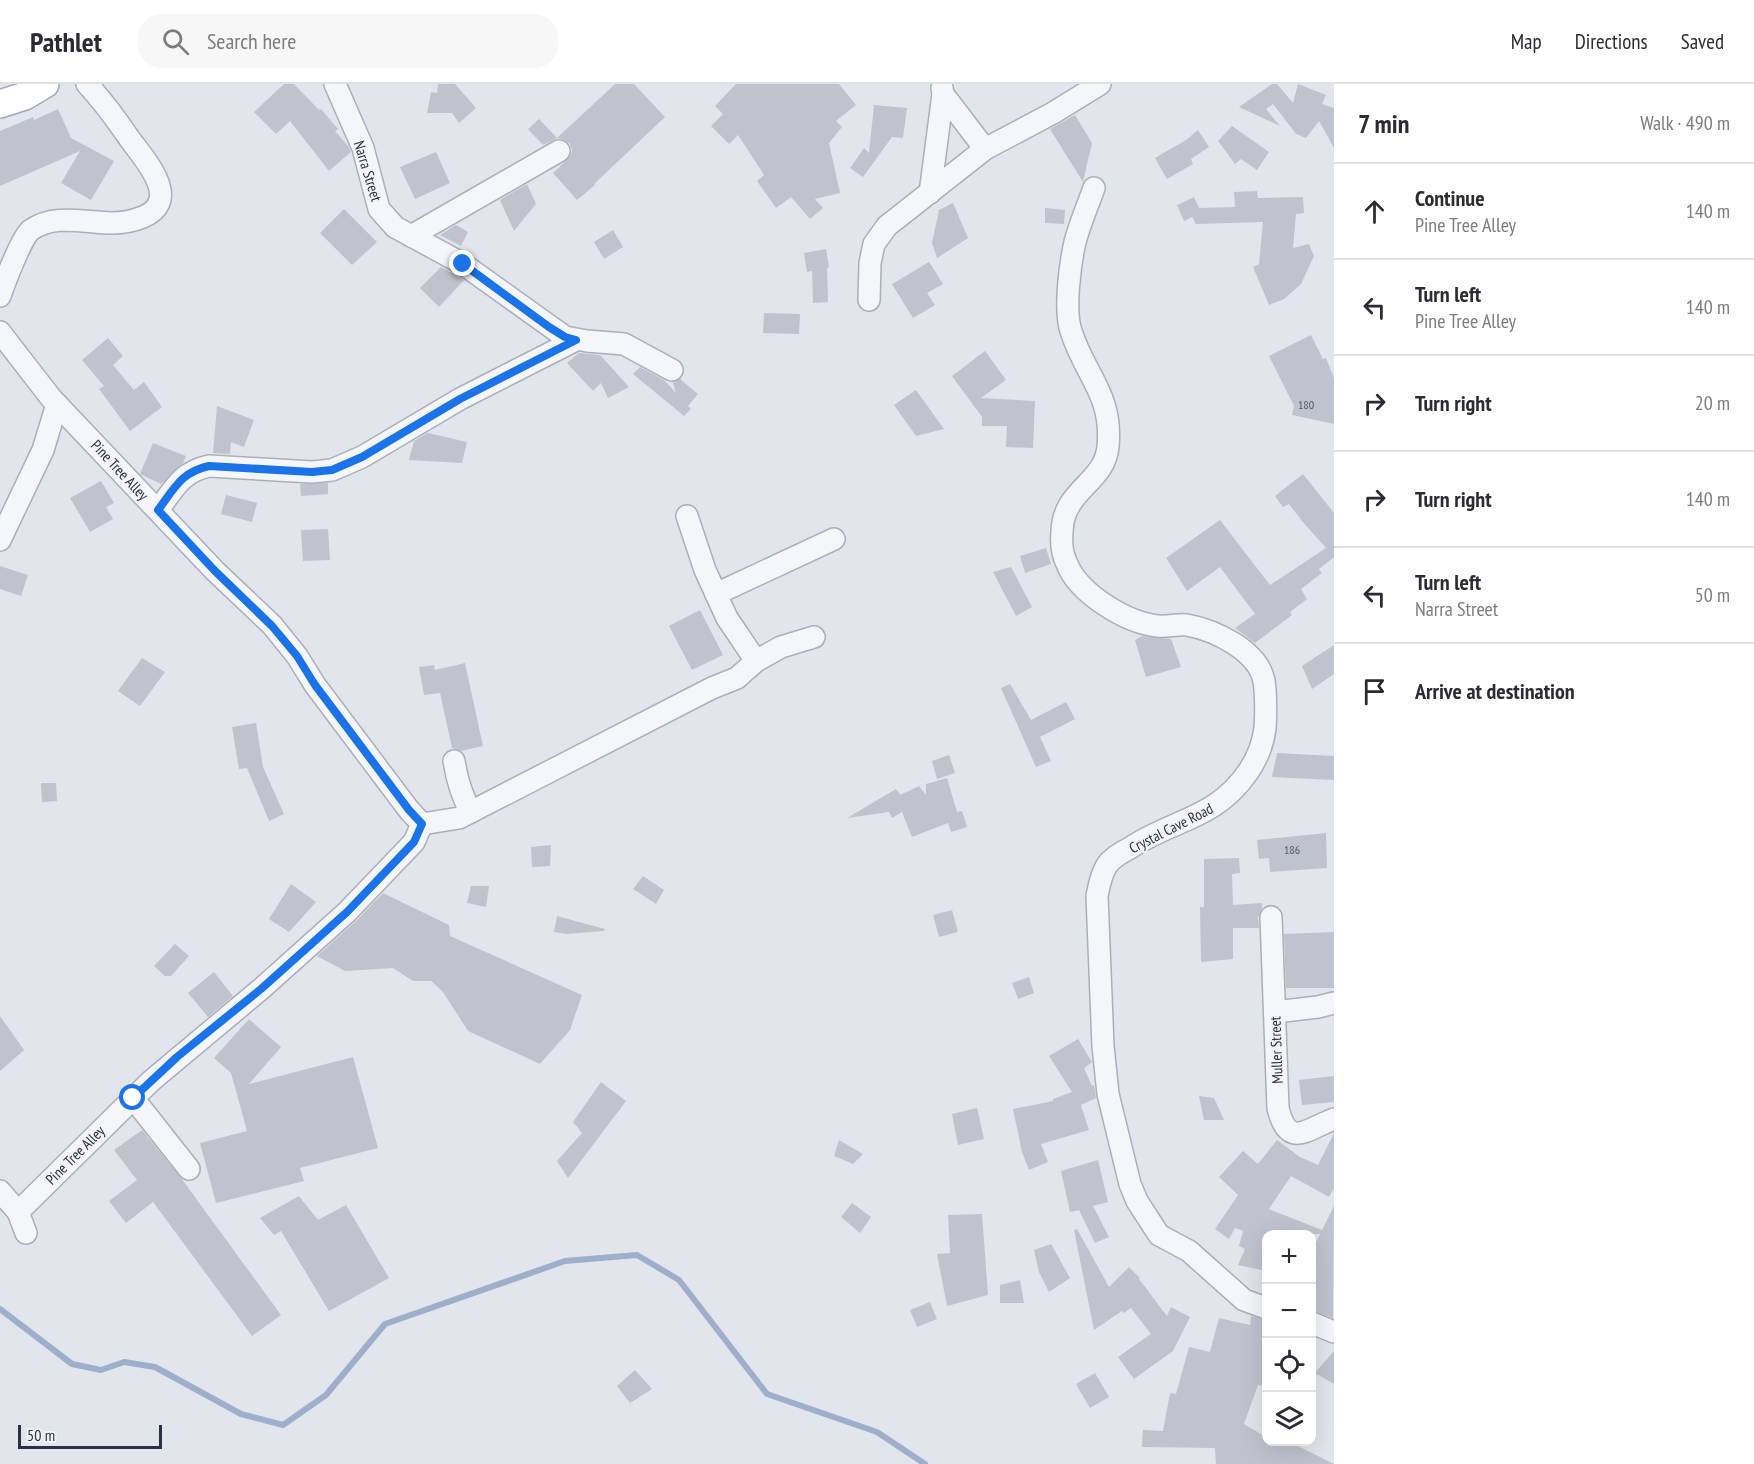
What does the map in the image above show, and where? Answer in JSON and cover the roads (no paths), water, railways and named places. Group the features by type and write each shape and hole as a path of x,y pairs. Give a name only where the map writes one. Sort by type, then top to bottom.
{"main road":[{"path":"0,104 26,96 45,84"}],"street":[{"path":"0,296 20,246 29,231 45,223 61,219 113,223 132,222 149,214 157,206 161,196 158,182 150,166 108,107 87,84"},
{"name":"Narra Street","path":"334,84 363,148 379,209 395,227 463,264 565,337 624,344 672,370"},
{"path":"869,300 870,263 874,244 887,226 985,149 1053,113 1100,84"},
{"path":"942,89 985,149"},
{"path":"930,193 942,89"},
{"path":"411,236 559,151"},
{"name":"Crystal Cave Road","path":"1094,188 1075,243 1067,317 1071,333 1106,406 1109,430 1108,450 1103,466 1074,495 1065,511 1061,542 1067,565 1082,585 1110,609 1133,620 1158,626 1184,625 1209,630 1238,646 1257,664 1264,680 1264,729 1258,758 1236,789 1210,810 1140,841 1117,856 1107,864 1101,879 1097,907 1103,1046 1108,1094 1130,1184 1137,1201 1159,1235 1189,1251 1244,1300 1262,1307"},
{"name":"Pine Tree Alley","path":"0,332 57,404 215,571 272,626 297,656 315,685 409,810 422,824 414,842 347,912 261,989 177,1057 18,1212"},
{"path":"158,510 182,477 197,468 209,466 312,472 332,470 362,457 460,399 576,340"},
{"path":"0,540 43,450 57,404"},
{"path":"687,516 705,570 727,618 756,661"},
{"path":"716,594 834,539"},
{"path":"422,824 459,818 711,688 737,678 756,661 782,647 814,637"},
{"path":"454,761 459,788 471,812"},
{"name":"Muller Street","path":"1271,917 1278,1108 1281,1123 1292,1132 1305,1134 1334,1119"},
{"path":"1275,1012 1334,1003"},
{"path":"133,1098 189,1169"},
{"path":"0,1191 18,1212 26,1233"},
{"path":"1316,1325 1334,1332"}],"waterway":[{"path":"0,1309 72,1364 101,1370 124,1362 155,1367 241,1414 283,1425 326,1395 385,1324 565,1261 637,1255 679,1280 767,1394 877,1432 925,1464"}]}
